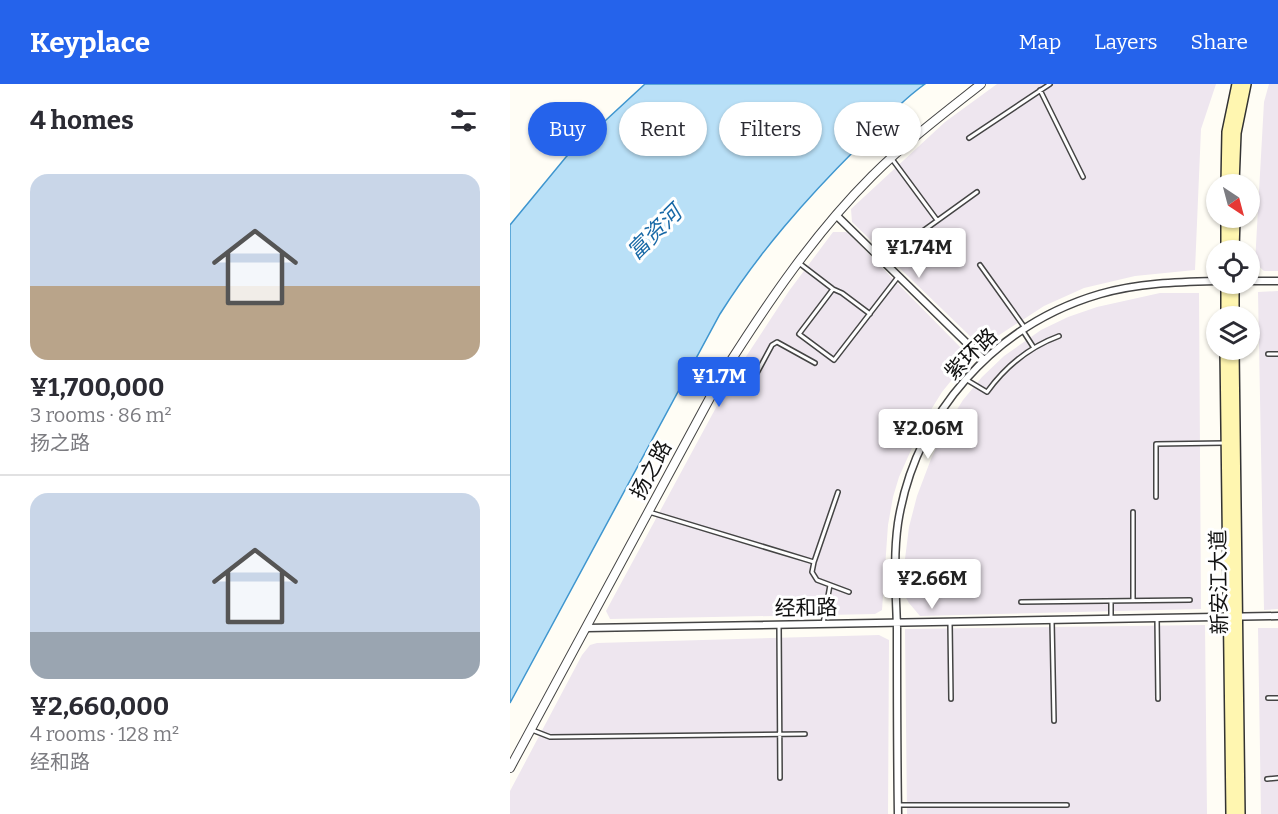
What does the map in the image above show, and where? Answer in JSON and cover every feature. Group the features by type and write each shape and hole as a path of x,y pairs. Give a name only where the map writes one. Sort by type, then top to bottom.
{"main road":[{"path":"1226,174 1227,132 1237,84"},
{"path":"1234,174 1236,133 1246,84"},
{"name":"新安江大道","path":"1225,360 1240,814"},
{"name":"新安江大道","path":"1232,814 1234,360"}],"street":[{"name":"扬之路","path":"510,768 725,370 760,316 837,216 891,157 922,129 981,84"},
{"path":"837,216 984,360"},
{"path":"1260,281 1278,281"},
{"name":"紫环路","path":"898,814 896,544 906,489 916,457 931,426 965,379 984,360 1024,329 1070,305 1117,290 1162,283 1206,282"},
{"name":"经和路","path":"586,628 1278,616"}],"lane":[{"path":"969,138 1050,84"},
{"path":"1040,90 1083,177"},
{"path":"891,157 937,220"},
{"path":"909,241 977,192"},
{"path":"799,263 833,290 842,293 870,314"},
{"path":"980,265 1024,329 1034,348"},
{"path":"833,290 799,334 834,360 899,277"},
{"path":"965,379 987,392 1008,367 1034,348 1059,336"},
{"path":"725,370 752,384 772,345 777,342 815,363"},
{"path":"1268,354 1278,354"},
{"path":"1156,497 1156,444 1227,443"},
{"path":"838,492 814,562 813,575 817,580 849,592"},
{"path":"649,512 814,562"},
{"path":"1132,512 1133,600"},
{"path":"823,624 830,585"},
{"path":"1021,602 1190,600"},
{"path":"1111,601 1112,619"},
{"path":"1157,618 1158,699"},
{"path":"1052,620 1054,721"},
{"path":"950,622 951,699"},
{"path":"779,625 780,778"},
{"path":"1268,698 1278,698"},
{"path":"531,730 550,737 804,734"},
{"path":"1267,779 1278,778"},
{"path":"898,806 1067,805"}],"shaded area":[{"path":"997,84 1216,84 1201,129 1195,270 1135,276 1084,288 1044,306 990,341 979,342 973,339 852,222 851,209 908,156 921,156 921,144 945,122"},
{"path":"1269,84 1278,84 1278,271 1264,271 1260,267 1260,240 1256,240 1257,228 1260,228 1264,102"},
{"path":"833,232 847,232 965,352 967,361 942,392 924,421 899,477 888,525 882,610 875,614 610,619 606,611 732,378 789,291"},
{"path":"1278,291 1278,609 1264,610 1258,294"},
{"path":"1160,293 1199,293 1201,609 920,616 905,596 904,567 909,527 917,496 931,459 946,427 963,400 1004,356 1041,330 1097,307"},
{"path":"1205,625 1207,814 907,814 905,629"},
{"path":"1258,628 1278,628 1278,814 1261,814"},
{"path":"879,635 889,640 888,814 510,814 510,791 582,655 590,645"}],"water":[{"name":"富资河","path":"645,84 925,84 903,102 834,102 834,156 849,156 784,227 720,314 510,703 510,225 567,156 607,156 607,119 619,108 619,156 707,156 707,102 626,102"}]}
